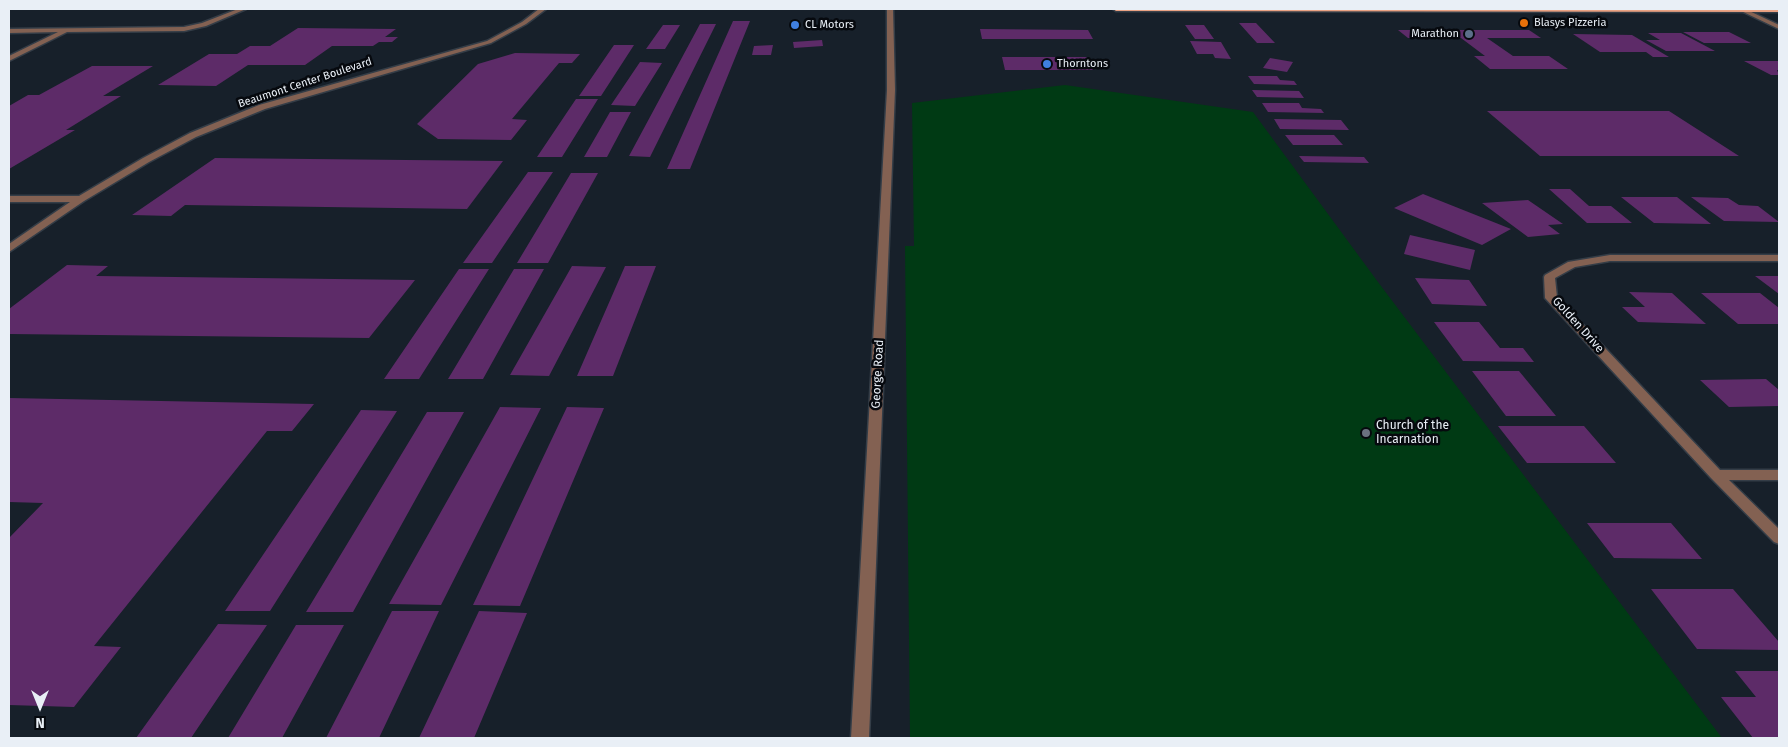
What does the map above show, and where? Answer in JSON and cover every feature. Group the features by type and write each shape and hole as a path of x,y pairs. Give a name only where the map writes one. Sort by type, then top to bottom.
{"main road":[{"path":"1116,9 1779,10"}],"street":[{"path":"9,31 184,29 204,25 243,9"},
{"name":"Beaumont Center Boulevard","path":"9,250 81,199 146,160 193,135 262,108 327,87 490,42 524,23 543,9"},
{"name":"George Road","path":"860,738 891,90 890,9"},
{"path":"1742,9 1779,27"},
{"path":"9,59 66,31"},
{"path":"9,199 81,199"},
{"name":"Golden Drive","path":"1779,258 1610,258 1572,264 1549,277 1551,298 1716,475 1779,538"},
{"path":"1716,475 1779,475"}],"green space":[{"path":"1065,85 1253,112 1378,282 1722,738 910,738 905,246 914,246 912,103"}],"building":[{"path":"733,21 750,21 690,169 667,169"},
{"path":"1239,23 1256,23 1275,43 1257,43"},
{"path":"700,24 716,24 650,157 629,156"},
{"path":"663,25 680,25 665,49 646,49"},
{"path":"1185,25 1204,25 1214,39 1195,39"},
{"path":"298,28 396,29 385,37 398,37 392,42 379,42 373,46 332,46 305,65 248,65 216,86 158,85 209,54 237,54 250,46 270,46"},
{"name":"Thorntons","path":"980,29 1088,30 1093,39 982,39"},
{"path":"1398,30 1529,30 1541,38 1487,38 1513,56 1549,56 1568,69 1490,69 1474,56 1485,56 1461,38 1408,38"},
{"path":"1683,32 1729,32 1751,43 1704,43"},
{"path":"1648,33 1681,33 1715,51 1666,51 1646,40 1660,40"},
{"path":"1573,34 1632,35 1669,57 1653,57 1646,52 1600,52"},
{"path":"822,40 823,46 794,48 793,42"},
{"path":"1190,41 1221,42 1231,59 1215,58 1213,54 1197,54"},
{"path":"614,45 634,45 601,96 579,96"},
{"path":"773,45 771,55 752,55 754,46"},
{"path":"515,53 580,54 572,63 559,63 512,119 527,120 511,140 438,139 417,124 478,64"},
{"name":"Thorntons","path":"1002,57 1087,57 1093,70 1005,70"},
{"path":"1270,58 1293,62 1287,72 1263,68"},
{"path":"1744,61 1779,61 1779,70 1777,70 1779,75 1771,75"},
{"path":"640,62 662,63 635,106 611,105"},
{"path":"92,66 153,66 103,96 121,96 66,130 75,130 9,169 9,106 28,95 39,95"},
{"path":"1248,76 1277,76 1280,80 1294,81 1297,85 1254,84"},
{"path":"1252,90 1299,91 1304,98 1257,97"},
{"path":"576,99 598,99 562,157 537,157"},
{"path":"1262,103 1299,103 1302,108 1321,109 1324,113 1268,112"},
{"path":"1487,111 1669,111 1739,156 1540,156"},
{"path":"610,112 631,112 607,157 584,157"},
{"path":"1274,119 1341,120 1349,130 1280,129"},
{"path":"1285,135 1334,135 1343,145 1293,145"},
{"path":"1299,156 1364,157 1369,163 1304,162"},
{"path":"215,158 503,161 467,209 185,205 171,216 132,215"},
{"path":"528,172 553,172 492,263 463,263"},
{"path":"571,173 598,173 548,263 517,263"},
{"path":"1549,189 1570,189 1589,206 1611,206 1632,223 1587,223"},
{"path":"1423,194 1511,229 1482,245 1394,208"},
{"path":"1621,197 1677,197 1711,224 1654,223"},
{"path":"1691,197 1728,198 1739,205 1758,206 1779,222 1724,221"},
{"path":"1528,200 1563,224 1548,225 1560,234 1528,237 1482,203"},
{"path":"1410,235 1475,250 1470,270 1404,254"},
{"path":"67,265 108,266 96,276 415,280 369,338 9,334 9,309"},
{"path":"572,266 606,267 549,376 510,375"},
{"path":"625,266 656,266 613,376 577,376"},
{"path":"459,269 489,269 419,379 384,379"},
{"path":"514,269 544,269 483,379 448,379"},
{"path":"1755,276 1779,276 1779,294"},
{"path":"1415,278 1469,280 1487,306 1432,304"},
{"path":"1629,292 1672,293 1706,324 1638,322 1622,307 1645,307"},
{"path":"1701,293 1760,293 1779,308 1779,324 1738,324"},
{"path":"1434,322 1479,322 1500,348 1523,348 1534,362 1463,361"},
{"path":"1472,371 1519,371 1556,416 1506,416"},
{"path":"1766,379 1779,390 1779,406 1729,407 1700,380"},
{"path":"9,398 314,404 292,431 267,431 94,646 121,647 74,707 9,705 9,538 43,503 9,502"},
{"path":"500,407 541,408 441,605 389,604"},
{"path":"567,407 604,408 520,606 473,605"},
{"path":"361,410 397,411 270,611 225,611"},
{"path":"427,412 464,412 353,612 306,612"},
{"path":"1498,426 1584,426 1616,463 1527,463"},
{"path":"1587,523 1671,523 1702,559 1614,558"},
{"path":"1651,589 1733,589 1779,642 1779,650 1697,649"},
{"path":"392,611 439,611 379,738 326,738"},
{"path":"479,611 527,613 474,738 419,738"},
{"path":"218,624 267,625 191,738 136,738"},
{"path":"296,625 344,625 282,738 228,738"},
{"path":"1735,671 1779,671 1779,738 1753,738 1721,697 1756,697"}],"place":[{"name":"Blasys Pizzeria","path":"1524,23"},
{"name":"CL Motors","path":"795,25"},
{"name":"Marathon","path":"1469,34"},
{"name":"Thorntons","path":"1047,64"},
{"name":"Church of the Incarnation","path":"1366,433"}]}
